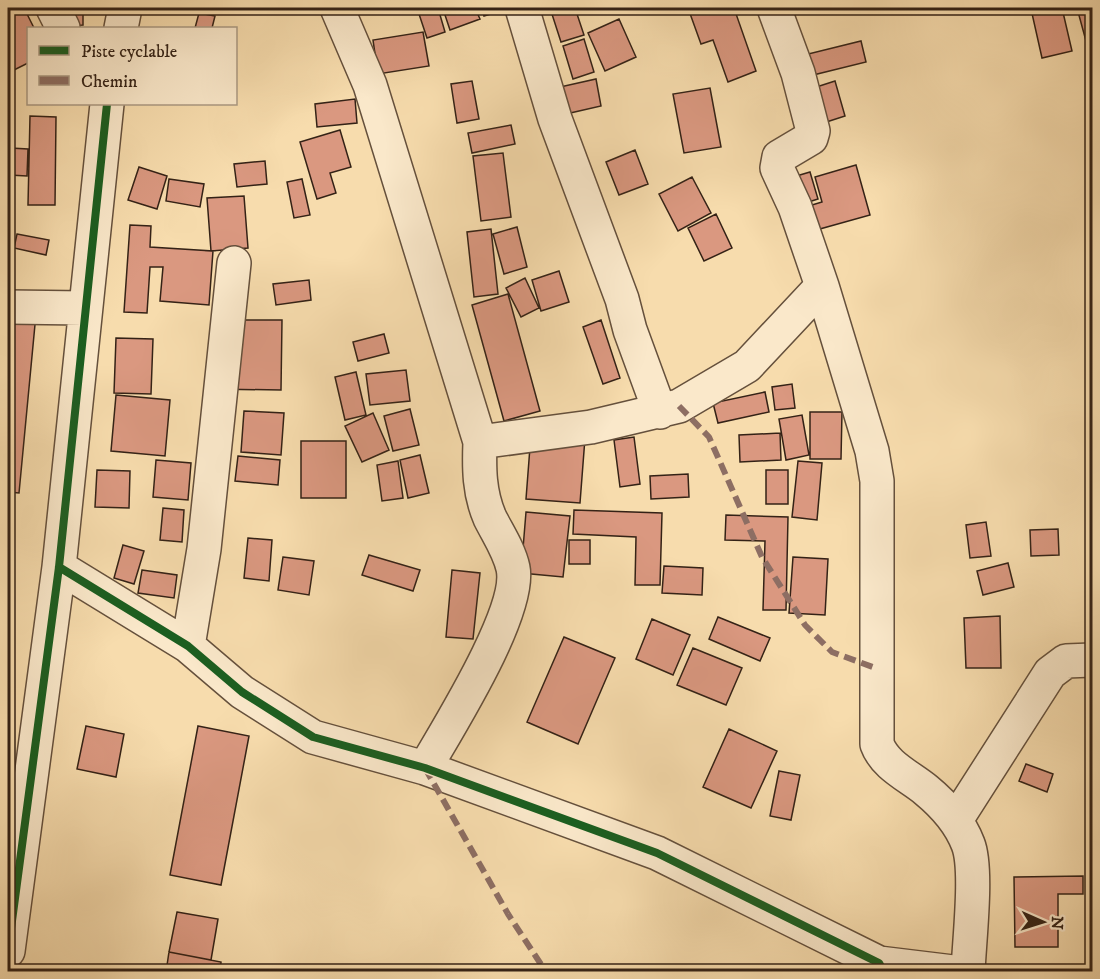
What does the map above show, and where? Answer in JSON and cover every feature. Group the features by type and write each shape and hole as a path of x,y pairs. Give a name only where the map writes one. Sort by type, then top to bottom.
{"street":[{"path":"52,8 62,27"},
{"path":"121,27 125,8"},
{"path":"337,8 370,85 480,442 479,474 484,500 513,569 508,606 483,663 425,768"},
{"path":"522,8 555,119 622,299 630,330 660,412"},
{"path":"774,8 798,73 813,131 810,138 780,158 777,168 795,207 822,286 872,451 877,481 877,744 885,759 928,791 956,820 970,852 968,972"},
{"path":"8,940 59,567 104,107"},
{"path":"188,646 204,549 234,262"},
{"path":"480,442 591,427 680,406 747,366 822,286"},
{"path":"8,307 85,308"},
{"path":"59,567 188,646 242,692 314,737 425,768 657,853 882,967 953,972"},
{"path":"956,820 1050,673 1066,661 1092,660"}],"building":[{"path":"24,8 34,27 27,27 27,64 8,73 8,10"},
{"path":"61,8 83,8 83,25 62,26"},
{"path":"163,8 227,8 226,14"},
{"path":"417,8 438,8 445,32 427,38"},
{"path":"457,8 475,8 480,19 450,30 444,12"},
{"path":"482,8 503,8 504,10 484,16"},
{"path":"550,8 575,8 584,35 561,42"},
{"path":"688,8 717,8 719,11 734,8 756,71 728,82 713,40 701,44"},
{"path":"1062,8 1072,51 1042,58 1031,9"},
{"path":"1077,8 1092,8 1092,39 1086,41"},
{"path":"199,13 215,16 212,27 195,27"},
{"path":"619,19 636,57 605,71 588,33"},
{"path":"423,32 429,66 378,74 373,40"},
{"path":"584,39 594,72 573,79 563,46"},
{"path":"861,41 866,62 805,77 800,56"},
{"path":"596,79 601,106 557,116 551,89"},
{"path":"472,81 479,119 457,123 451,84"},
{"path":"835,81 845,116 814,126 804,91"},
{"path":"710,88 721,147 684,153 673,94"},
{"path":"355,99 357,123 317,127 315,104"},
{"path":"30,116 56,117 55,205 28,205"},
{"path":"511,125 515,144 472,153 468,133"},
{"path":"340,130 351,167 330,173 336,193 317,199 300,142"},
{"path":"10,148 28,149 27,176 9,175"},
{"path":"635,150 648,184 619,195 606,162"},
{"path":"503,153 511,217 481,221 473,156"},
{"path":"265,161 267,184 237,187 234,164"},
{"path":"856,165 870,215 809,232 802,208 822,202 815,177"},
{"path":"139,167 167,176 157,209 128,200"},
{"path":"810,172 818,199 802,204 793,177"},
{"path":"692,177 711,213 678,231 659,194"},
{"path":"169,179 204,184 200,207 166,201"},
{"path":"302,179 310,215 294,218 287,182"},
{"path":"244,196 248,248 211,251 207,198"},
{"path":"716,214 732,248 704,261 688,228"},
{"path":"130,225 151,226 150,247 213,251 209,305 160,301 163,267 150,267 147,313 124,312"},
{"path":"517,227 527,267 504,274 493,234"},
{"path":"491,229 498,294 474,297 467,232"},
{"path":"17,234 49,240 46,255 14,248"},
{"path":"559,271 569,302 541,311 532,280"},
{"path":"525,278 539,308 521,317 506,288"},
{"path":"309,280 311,300 276,305 273,284"},
{"path":"508,294 540,411 504,421 472,305"},
{"path":"8,311 36,314 19,493 8,492"},
{"path":"230,320 282,320 281,390 213,389"},
{"path":"601,320 620,378 603,384 583,327"},
{"path":"384,334 389,353 358,361 353,342"},
{"path":"116,338 153,339 151,394 114,393"},
{"path":"406,370 410,401 370,405 366,374"},
{"path":"356,372 366,415 345,420 335,377"},
{"path":"792,384 795,408 775,410 772,387"},
{"path":"765,392 769,412 718,423 713,403"},
{"path":"116,395 170,400 165,456 111,451"},
{"path":"410,409 419,445 393,451 384,416"},
{"path":"244,411 284,413 281,455 241,452"},
{"path":"810,412 842,412 841,459 810,459"},
{"path":"373,413 389,450 362,462 345,426"},
{"path":"802,415 809,455 786,460 779,419"},
{"path":"780,433 781,460 740,462 739,435"},
{"path":"531,434 585,438 580,503 526,499"},
{"path":"634,437 640,484 620,487 614,440"},
{"path":"301,441 346,441 346,498 301,498"},
{"path":"420,455 429,493 408,498 400,460"},
{"path":"238,456 280,460 278,485 235,481"},
{"path":"156,460 191,463 188,500 153,497"},
{"path":"398,461 403,498 382,501 377,465"},
{"path":"798,461 822,463 817,520 792,517"},
{"path":"97,470 130,471 129,508 95,507"},
{"path":"766,470 788,470 788,504 766,504"},
{"path":"688,474 689,497 651,499 650,476"},
{"path":"163,508 184,510 182,542 160,540"},
{"path":"574,510 662,513 660,585 635,585 636,537 573,534"},
{"path":"526,512 570,516 563,577 521,573"},
{"path":"726,515 788,517 786,610 763,610 765,541 725,540"},
{"path":"986,522 991,556 970,558 966,525"},
{"path":"1058,529 1059,555 1031,556 1030,530"},
{"path":"248,538 272,540 269,581 244,578"},
{"path":"569,540 590,540 590,564 569,564"},
{"path":"123,545 144,551 134,584 114,578"},
{"path":"369,555 420,570 413,591 362,575"},
{"path":"283,557 314,561 309,595 278,590"},
{"path":"793,557 828,559 825,615 789,613"},
{"path":"1008,563 1014,587 983,595 977,571"},
{"path":"664,566 703,568 702,595 662,593"},
{"path":"142,570 177,575 174,598 138,593"},
{"path":"452,570 480,573 473,639 446,637"},
{"path":"1000,616 1001,668 966,668 964,618"},
{"path":"718,617 770,638 760,661 709,639"},
{"path":"652,619 690,635 673,675 636,659"},
{"path":"564,637 615,658 578,744 527,722"},
{"path":"693,648 742,668 726,705 677,685"},
{"path":"86,726 124,734 116,777 77,769"},
{"path":"198,726 249,736 221,885 170,875"},
{"path":"729,729 777,751 751,808 703,787"},
{"path":"1026,764 1053,774 1047,792 1019,781"},
{"path":"779,771 800,775 791,820 770,816"},
{"path":"1083,876 1083,894 1058,894 1058,947 1015,947 1014,877"},
{"path":"177,912 218,919 211,960 169,952"},
{"path":"169,952 221,962 220,972 166,972"}],"marked path":[{"path":"679,406 709,437 762,557 805,625 832,652 878,669"},
{"path":"425,768 508,914 546,972"}],"cycle path":[{"path":"8,951 59,567 107,105"},
{"path":"59,567 188,646 242,692 313,737 425,768 657,853 879,963 884,972"}]}
